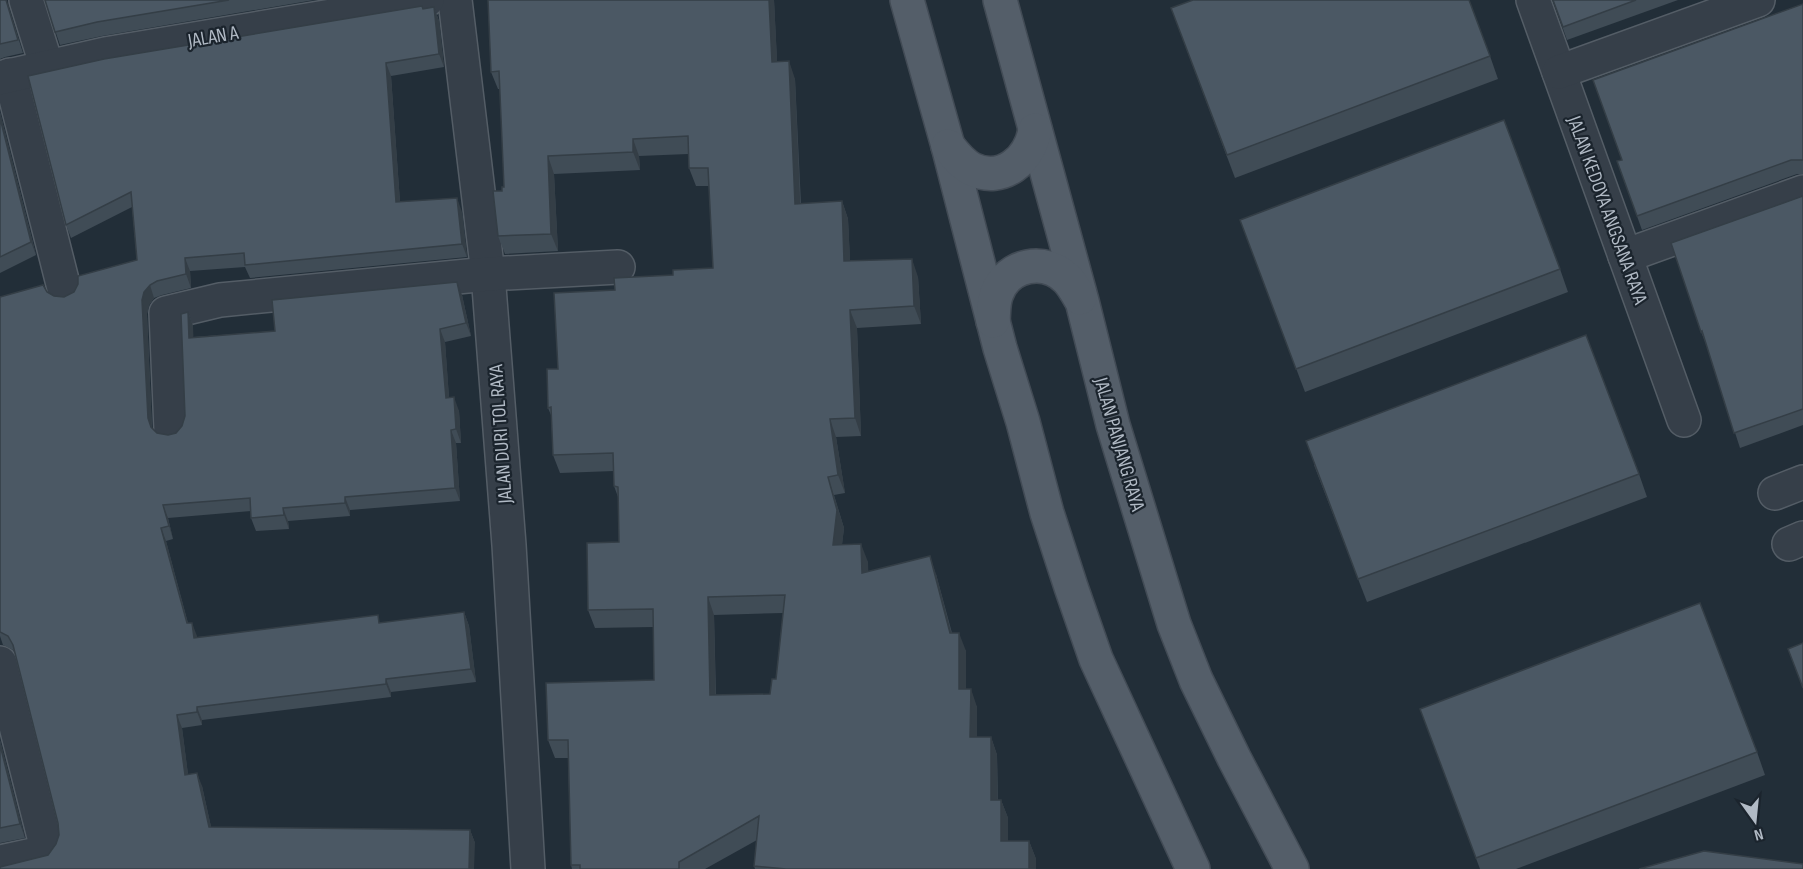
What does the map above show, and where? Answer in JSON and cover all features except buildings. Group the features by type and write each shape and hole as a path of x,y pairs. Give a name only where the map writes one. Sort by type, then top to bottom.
{"main road":[{"path":"907,0 1047,513 1096,659 1193,869"},
{"name":"JALAN PANJANG RAYA","path":"1000,0 1082,301 1113,425 1174,624 1196,680 1292,869"},
{"path":"948,146 964,164 974,170 994,173 1011,168 1021,161 1033,141 1035,130"},
{"path":"993,321 994,303 1003,282 1012,274 1029,266 1047,267 1061,274 1068,279 1082,301"}],"street":[{"path":"26,0 47,66"},
{"name":"JALAN A","path":"5,76 105,54 427,0"},
{"name":"JALAN DURI TOL RAYA","path":"454,0 488,274 508,533 528,869"},
{"name":"JALAN KEDOYA ANGSANA RAYA","path":"1533,0 1684,420"},
{"path":"1559,72 1758,0"},
{"path":"5,76 65,292"},
{"path":"1625,256 1803,192"},
{"path":"171,430 166,313 220,300 488,274 618,267"},
{"path":"0,663 45,841 42,853 0,862"}]}
